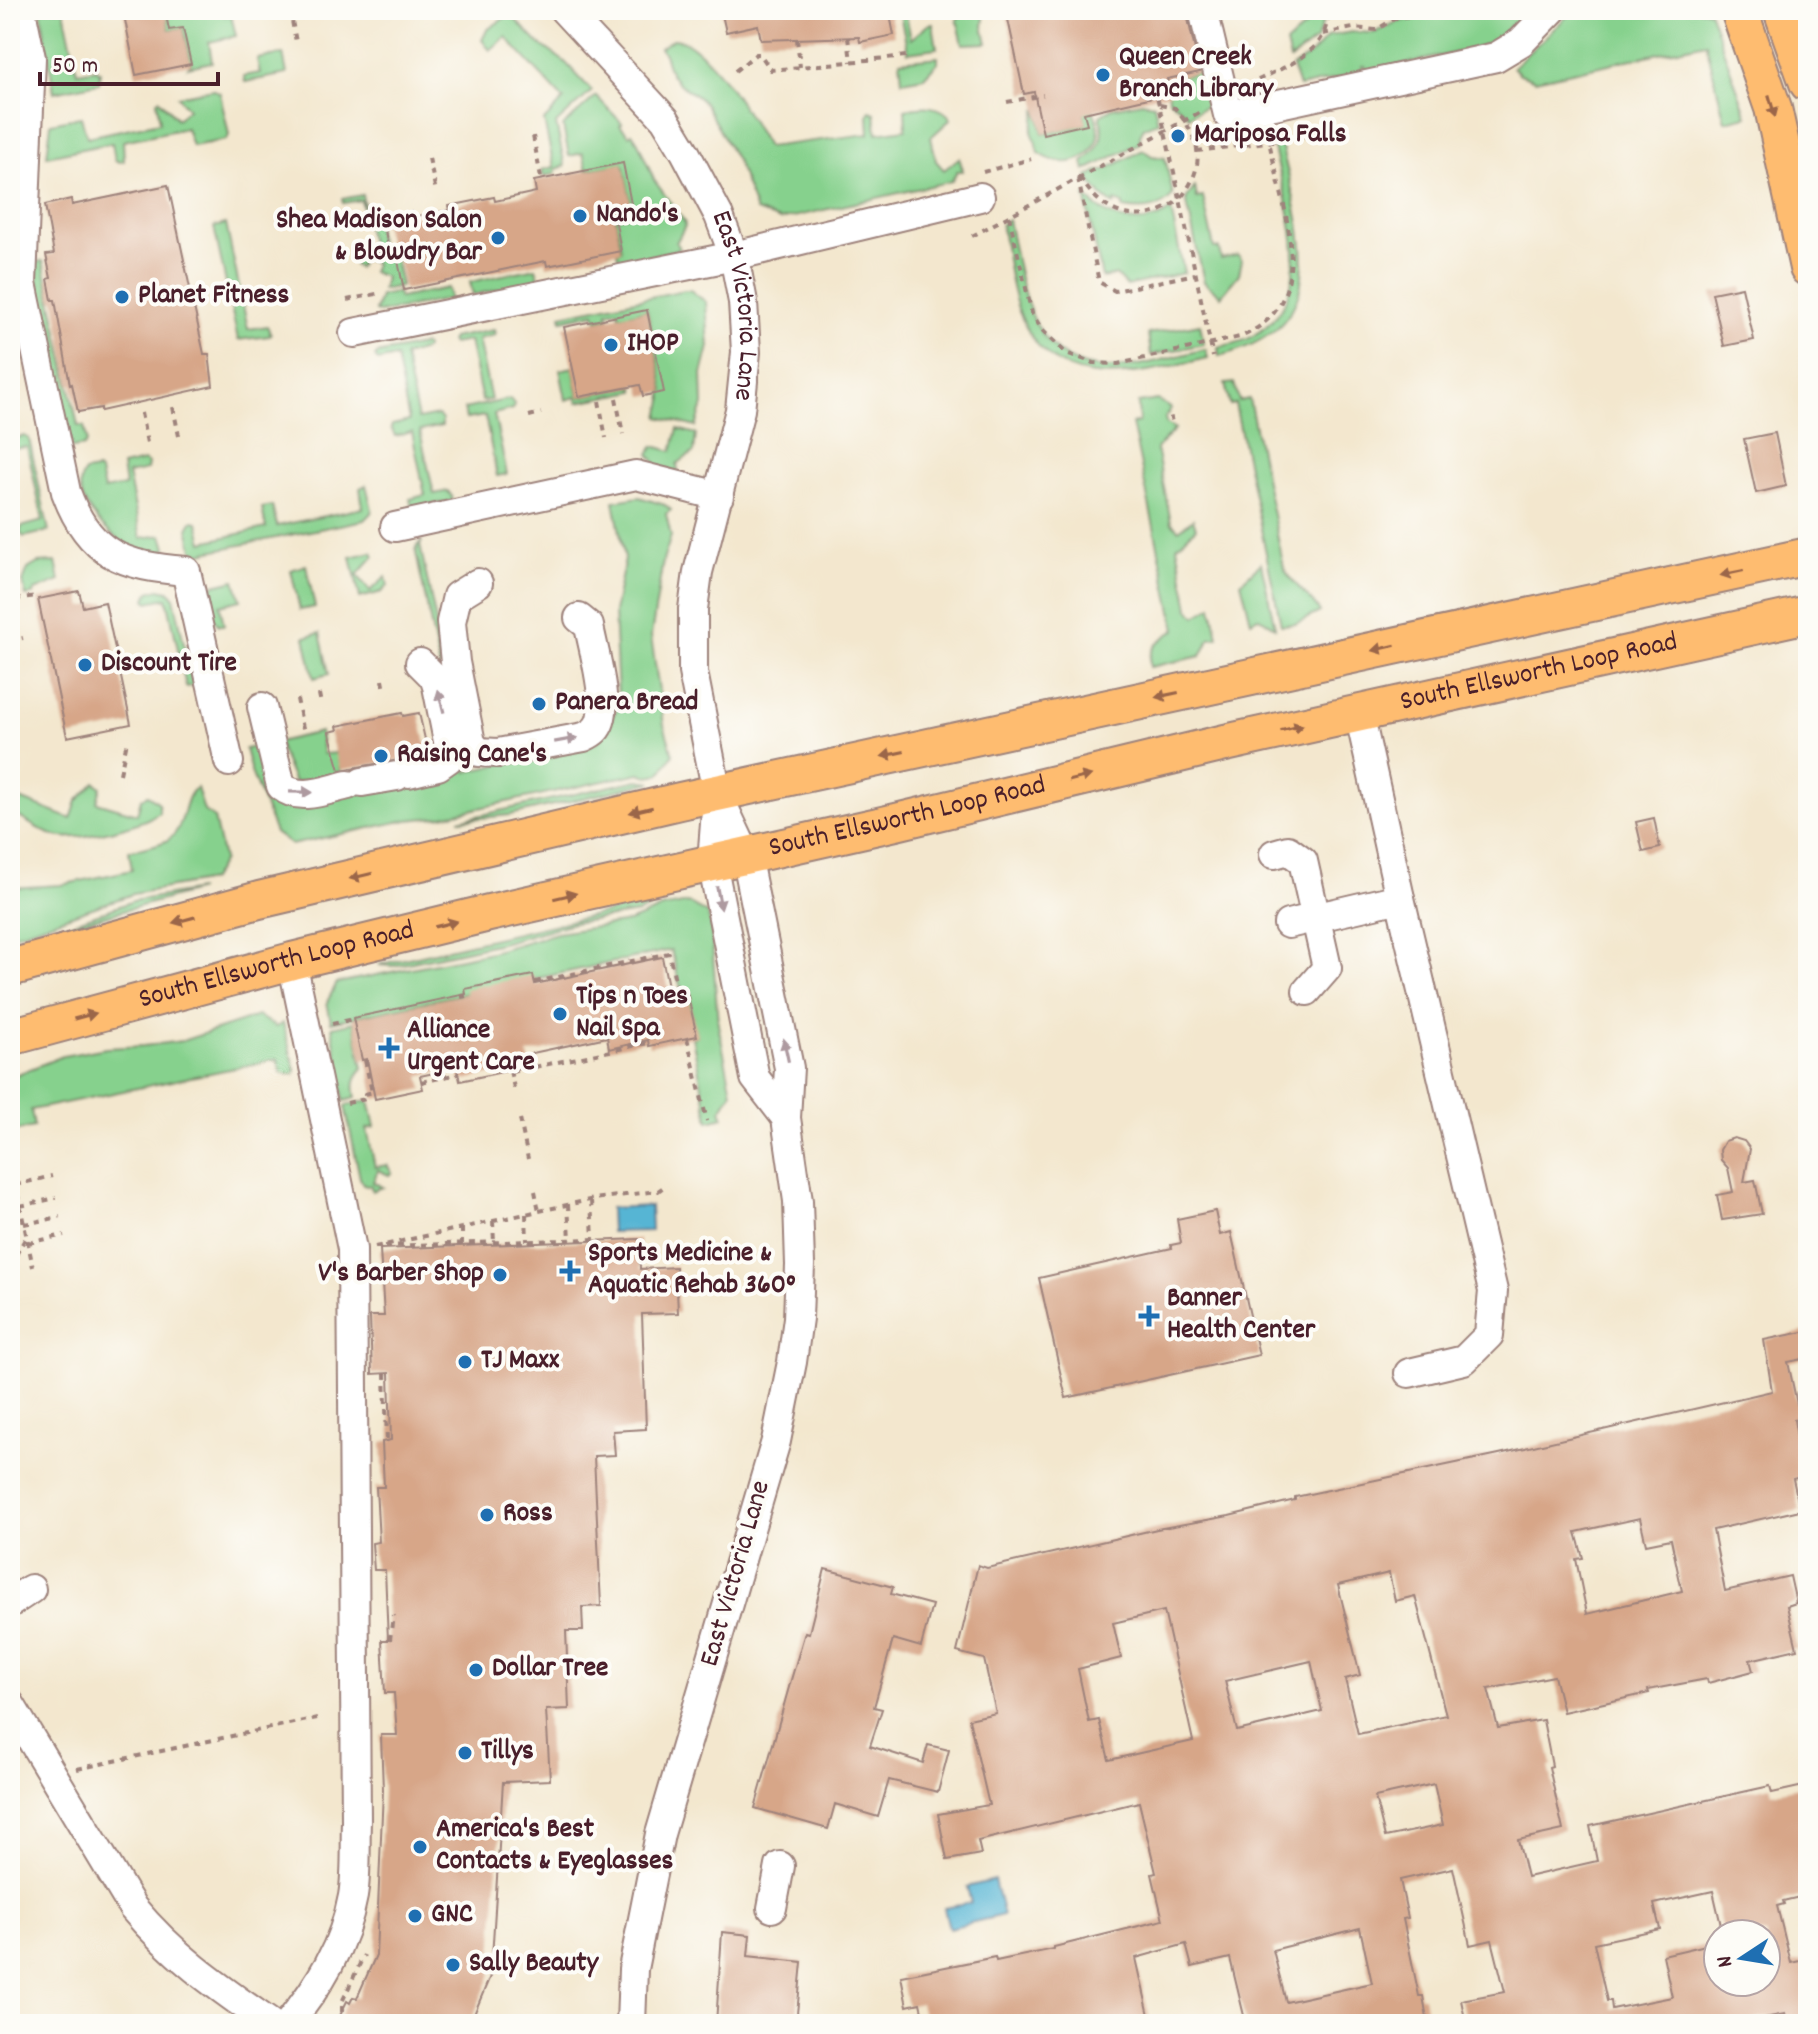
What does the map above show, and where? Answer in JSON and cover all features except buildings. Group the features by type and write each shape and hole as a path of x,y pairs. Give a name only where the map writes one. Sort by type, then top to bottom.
{"main road":[{"path":"1739,10 1773,108 1808,268"},
{"path":"1782,10 1808,83"},
{"name":"South Ellsworth Loop Road","path":"10,968 259,900 717,793 1808,556"},
{"name":"South Ellsworth Loop Road","path":"10,1037 292,961 729,858 1359,713 1808,614"}],"street":[{"path":"21,10 31,58 22,283 66,492 74,516 87,536 125,562 145,568 186,571 229,762"},
{"name":"East Victoria Lane","path":"564,10 665,119 703,182 734,256 743,302 746,352 740,410 698,572 692,640 693,672 729,858 789,1068 786,1118 798,1201 800,1265 792,1362 776,1441 660,1834 633,1969 631,2024"},
{"path":"1203,10 1226,107 1496,57 1521,42 1552,10"},
{"path":"354,333 734,256 978,185"},
{"path":"395,527 636,475 719,496"},
{"path":"478,583 457,596 451,622 455,662 471,743 479,752 498,753 584,737 596,730 602,717 603,699 589,626 579,618"},
{"path":"262,707 281,786 287,791 301,795 438,766 448,759 450,751 434,677 420,663"},
{"path":"1359,713 1493,1291 1489,1335 1464,1360 1409,1373"},
{"path":"1274,854 1288,850 1303,861 1302,920 1327,968 1307,991"},
{"path":"1302,920 1400,898"},
{"path":"288,2024 312,1995 336,1955 353,1895 356,1821 352,1249 292,961"},
{"path":"10,1704 133,1908 158,1938 193,1970 271,2024"},
{"path":"772,1908 780,1866"}],"path":[{"path":"290,10 296,42"},
{"path":"972,236 1165,131 1226,107 1317,44 1331,10"},
{"path":"1323,34 1353,28 1376,30 1394,19 1426,13 1445,15 1459,10"},
{"path":"848,37 851,62"},
{"path":"797,39 800,67"},
{"path":"735,71 756,54 765,59 771,70 906,56"},
{"path":"1007,102 1043,95"},
{"path":"1157,96 1213,357"},
{"path":"1079,177 1102,205 1121,214 1153,213 1180,199 1197,169 1197,151 1193,134 1175,108 1160,105"},
{"path":"533,136 541,178"},
{"path":"1197,151 1314,136"},
{"path":"1009,216 1032,314 1043,331 1066,353 1094,363 1118,364 1252,333 1275,311 1289,288 1292,254 1269,141"},
{"path":"429,158 436,192"},
{"path":"978,185 1031,159"},
{"path":"1079,177 1099,282 1115,291 1195,274"},
{"path":"347,300 381,293"},
{"path":"616,398 623,434"},
{"path":"599,401 606,438"},
{"path":"173,407 179,436"},
{"path":"141,413 147,443"},
{"path":"529,416 541,413"},
{"path":"15,599 37,596"},
{"path":"10,641 23,638"},
{"path":"383,680 385,691"},
{"path":"319,694 321,704"},
{"path":"297,699 304,733"},
{"path":"120,774 127,741"},
{"path":"535,982 669,953 678,994"},
{"path":"328,1025 353,1019"},
{"path":"687,1038 707,1121"},
{"path":"515,1092 510,1071 648,1043"},
{"path":"341,1104 366,1099 365,1094 373,1092 365,1060"},
{"path":"421,1082 458,1074"},
{"path":"520,1119 528,1159"},
{"path":"10,1158 33,1267"},
{"path":"15,1184 52,1176"},
{"path":"591,1200 593,1239 375,1247 568,1204 591,1200 658,1191 665,1186"},
{"path":"535,1191 539,1211"},
{"path":"20,1206 56,1198"},
{"path":"568,1204 570,1240"},
{"path":"526,1214 527,1241"},
{"path":"24,1224 60,1217"},
{"path":"493,1221 494,1243"},
{"path":"462,1228 462,1244"},
{"path":"10,1265 27,1240 64,1235"},
{"path":"385,1373 387,1441"},
{"path":"390,1640 393,1615"},
{"path":"53,1774 317,1718"}],"green space":[{"path":"41,10 64,10 77,72 96,69 100,72 99,83 54,92"},
{"path":"165,10 222,10 224,16 231,15 236,36 209,42 212,62 188,67 191,63 183,28 169,30"},
{"path":"899,10 905,10 911,39 933,24 937,48 908,52"},
{"path":"967,10 985,10 983,26 987,43 963,44 957,19"},
{"path":"1303,10 1316,10 1317,15 1326,13 1317,39 1290,60 1286,44 1306,26"},
{"path":"1466,10 1529,10 1495,40 1474,49 1367,72 1362,66 1363,73 1299,87 1292,67 1329,36 1352,32 1374,33 1397,22 1425,16 1449,17"},
{"path":"1574,10 1709,10 1747,116 1725,121 1706,43 1535,80 1520,74 1513,67"},
{"path":"509,15 537,42 565,62 592,91 556,124 565,166 556,169 555,174 543,176 542,170 554,167 544,121 564,100 506,37 490,50 482,40 487,30"},
{"path":"673,39 686,42 713,66 767,147 869,134 870,111 875,113 877,133 906,129 905,109 931,107 951,119 931,137 936,161 944,170 959,158 963,171 957,171 952,181 780,220 756,211 737,162 705,104 677,82 670,72 660,48"},
{"path":"283,54 287,74 245,82 244,76 260,73 257,59"},
{"path":"938,57 938,62 924,77 902,81 900,61"},
{"path":"1204,71 1213,102 1189,116 1169,99 1167,79"},
{"path":"213,89 220,93 229,135 226,140 192,146 186,128 123,141 124,161 120,162 115,160 112,143 47,156 51,123 81,117 87,137 160,122 159,99 177,119 188,109 178,96"},
{"path":"596,96 622,123 620,125 629,135 632,133 654,180 684,221 685,226 676,243 680,249 620,263 617,252 621,250 615,218 633,214 623,164 587,170 583,153 569,156 563,126"},
{"path":"1142,102 1154,104 1158,122 1144,127 1140,143 1085,171 1083,162 1097,148 1101,136 1100,116 1112,108"},
{"path":"1083,107 1092,109 1097,123 1098,136 1087,155 1065,162 1039,153 1032,131 1037,109 1043,134 1086,124"},
{"path":"1281,143 1302,242 1302,272 1297,299 1282,323 1257,342 1219,356 1218,347 1253,336 1274,318 1287,297 1293,273 1294,248 1291,221 1273,144"},
{"path":"1143,150 1152,156 1165,158 1173,195 1151,209 1123,208 1123,204 1115,201 1114,205 1103,197 1088,177"},
{"path":"1195,187 1197,198 1203,197 1214,248 1219,248 1221,259 1238,255 1242,260 1239,274 1221,296 1204,282 1186,199"},
{"path":"362,195 368,223 375,222 381,251 393,249 401,286 382,290 385,277 372,272 375,263 362,258 358,268 354,264 354,257 372,253 361,200 343,203 342,199"},
{"path":"1085,195 1103,211 1125,220 1149,220 1171,210 1184,273 1126,286 1116,275 1102,278"},
{"path":"1008,220 1024,293 1044,337 1060,353 1082,364 1109,368 1145,364 1206,349 1208,358 1154,370 1101,375 1076,371 1054,360 1035,342 1016,303 1001,224"},
{"path":"226,224 248,329 267,326 269,336 238,340 214,227"},
{"path":"43,261 78,426 84,426 87,441 84,446 72,448 39,290 36,262"},
{"path":"536,268 540,280 473,295 470,282"},
{"path":"448,288 450,299 379,313 375,311 380,296 397,292 399,298"},
{"path":"690,290 706,302 709,347 702,374 703,405 696,427 659,417 664,391 647,310 620,316 618,310 608,312 609,318 597,320 595,313 562,320 561,315"},
{"path":"1200,324 1204,344 1151,355 1148,334"},
{"path":"494,330 495,335 478,339 491,400 482,401 469,341 452,344 450,341 452,338"},
{"path":"423,345 425,350 404,356 418,419 438,415 442,420 442,426 420,431 434,494 448,491 453,498 451,501 412,508 410,499 425,495 412,432 395,436 391,428 392,425 409,421 396,357 378,361 375,357 377,354"},
{"path":"573,367 579,397 634,386 635,391 578,402 576,397 566,400 560,370"},
{"path":"1234,383 1239,401 1249,399 1284,568 1320,612 1295,624 1281,625 1235,404 1230,405 1225,384"},
{"path":"510,399 513,409 494,414 507,474 497,476 485,416 466,419 464,409"},
{"path":"1158,400 1171,408 1165,418 1166,423 1175,429 1156,449 1171,522 1179,530 1193,519 1196,528 1177,546 1189,608 1196,616 1212,606 1218,637 1210,638 1201,656 1150,667 1153,649 1160,640 1176,630 1132,424 1139,422 1138,403"},
{"path":"678,429 696,434 694,452 677,464 678,471 674,472 658,466 649,454 654,446 672,451"},
{"path":"25,436 29,439 49,531 24,537 20,533 21,527 43,521 27,447 10,449 10,439"},
{"path":"144,461 148,464 147,470 128,474 141,538 162,535 166,548 162,556 133,548 117,539 91,512 81,491 85,472 100,472 104,490 125,486 122,466"},
{"path":"366,485 372,509 364,520 201,553 193,550 188,528 192,521 198,522 203,542 266,528 262,508 272,506 277,526 363,508 360,488"},
{"path":"639,497 671,510 666,514 671,536 663,561 651,636 664,725 673,754 660,774 648,776 640,773 291,845 275,833 245,749 264,745 285,801 456,746 416,553 417,546 422,541 420,545 467,772 597,742 617,709 618,696 614,612 625,559 614,501"},
{"path":"372,552 374,556 357,575 370,591 386,577 388,586 382,592 360,598 351,557"},
{"path":"56,562 60,581 26,596 23,582 28,569 38,563"},
{"path":"1261,563 1275,627 1258,617 1251,621 1241,582"},
{"path":"306,565 315,607 300,610 291,570"},
{"path":"235,580 241,600 220,605 224,625 219,625 214,620 209,591 214,585"},
{"path":"159,589 169,591 174,597 193,686 186,687 167,598 148,602 146,599 149,592"},
{"path":"320,633 329,674 314,678 305,637"},
{"path":"320,732 323,754 337,753 341,774 294,783 277,742"},
{"path":"638,780 652,782 510,815 459,820"},
{"path":"95,782 101,787 97,802 137,814 141,799 148,795 159,803 159,812 127,826 97,834 61,837 10,812 10,795 71,819 77,801"},
{"path":"197,788 204,811 214,818 223,860 211,880 133,894 10,936 10,888 61,885 132,870 129,851 162,843 173,836 188,798"},
{"path":"199,890 50,931 133,901"},
{"path":"657,901 638,913 573,923 501,943 394,966 378,965"},
{"path":"688,903 707,914 711,925 718,1024 732,1092 721,1110 724,1117 709,1121 692,1037 696,1036 687,993 682,993 671,950 331,1022 327,1002 337,983 491,952 557,933 629,922 662,908"},
{"path":"258,1016 276,1027 283,1023 294,1074 282,1074 278,1059 31,1110 34,1127 10,1132 10,1077 63,1056 106,1048 182,1041"},
{"path":"354,1022 363,1068 355,1082 356,1098 344,1101 332,1027"},
{"path":"369,1100 375,1127 367,1129 375,1167 387,1165 392,1173 389,1175 378,1170 373,1182 383,1187 372,1191 371,1186 363,1184 360,1178 345,1106"}],"water":[{"path":"650,1206 651,1231 611,1232 610,1208"},
{"path":"994,1880 1003,1915 949,1928 944,1908 971,1903 967,1887"}],"place":[{"name":"Queen Creek Branch Library","path":"1103,75"},
{"name":"Mariposa Falls","path":"1178,136"},
{"name":"Nando's","path":"580,216"},
{"name":"Shea Madison Salon & Blowdry Bar","path":"498,238"},
{"name":"Planet Fitness","path":"122,297"},
{"name":"IHOP","path":"611,345"},
{"name":"Discount Tire","path":"85,665"},
{"name":"Panera Bread","path":"539,704"},
{"name":"Raising Cane's","path":"381,756"},
{"name":"Tips n Toes Nail Spa","path":"560,1014"},
{"name":"Alliance Urgent Care","path":"389,1048"},
{"name":"Sports Medicine & Aquatic Rehab 360°","path":"570,1271"},
{"name":"V's Barber Shop","path":"500,1275"},
{"name":"Banner Health Center","path":"1149,1316"},
{"name":"TJ Maxx","path":"465,1362"},
{"name":"Ross","path":"487,1515"},
{"name":"Dollar Tree","path":"476,1670"},
{"name":"Tillys","path":"465,1753"},
{"name":"America's Best Contacts & Eyeglasses","path":"420,1847"},
{"name":"GNC","path":"415,1916"},
{"name":"Sally Beauty","path":"453,1965"}]}
